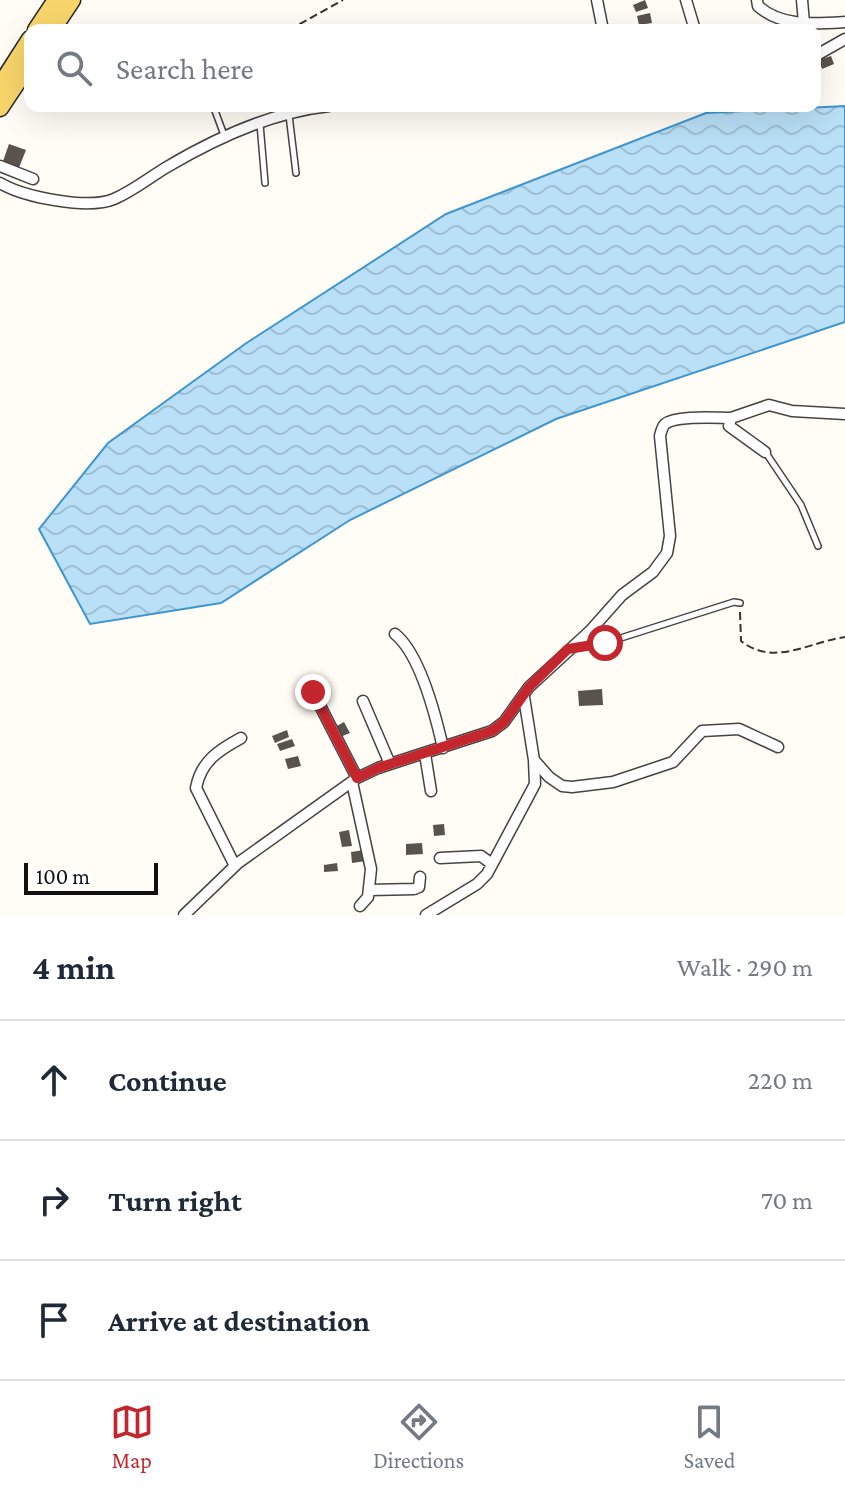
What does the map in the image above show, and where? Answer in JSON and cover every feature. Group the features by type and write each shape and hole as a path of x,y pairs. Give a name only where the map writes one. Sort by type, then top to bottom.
{"main road":[{"path":"40,24 56,0"},
{"path":"56,24 72,0"},
{"path":"0,86 24,48"},
{"path":"0,108 24,72"}],"street":[{"path":"597,0 602,24"},
{"path":"686,0 693,24"},
{"path":"757,0 758,6 776,19 804,23 845,22"},
{"path":"802,0 804,23"},
{"path":"821,53 845,39"},
{"path":"0,183 13,190 72,202 112,200 224,136 299,112"},
{"path":"0,166 33,179"},
{"path":"184,915 235,866 354,780 390,764 492,731 504,722 529,687 590,631 622,595 653,572 667,553 670,536 660,436 662,426 686,419 731,418 769,405 792,411 845,414"},
{"path":"731,418 729,426 765,452"},
{"path":"395,634 412,657 424,684 437,719 443,748"},
{"path":"313,692 354,780 371,869 370,890 366,902 360,906"},
{"path":"426,915 477,884 487,874 531,795 535,784 534,760 524,697"},
{"path":"363,701 390,764"},
{"path":"534,760 555,782 572,787 613,782 673,762 702,731 739,729 778,747"},
{"path":"235,866 196,788 205,764 218,751 241,738"},
{"path":"425,754 431,791"},
{"path":"440,858 481,856 492,864"},
{"path":"370,890 414,889 419,887 420,877"}],"lane":[{"path":"215,112 224,136"},
{"path":"289,114 296,173"},
{"path":"260,123 265,183"},
{"path":"765,452 801,505 818,546"},
{"path":"568,649 605,643 734,602 740,603"}],"path":[{"path":"300,24 343,0"},
{"path":"740,603 741,641 750,648 784,653 845,637"}],"water":[{"path":"845,106 845,322 556,419 350,520 221,603 90,624 39,529 108,443 245,344 446,214 706,113 821,112 821,107"}],"building":[{"path":"645,0 648,8 636,12 633,5"},
{"path":"650,13 652,23 639,24 637,16"},
{"path":"831,56 834,64 822,69 821,59"},
{"path":"9,144 26,150 18,170 2,164"},
{"path":"602,689 603,705 579,706 578,691"},
{"path":"344,722 350,733 340,737 335,727"},
{"path":"287,730 289,737 275,743 272,736"},
{"path":"292,739 295,746 280,751 277,744"},
{"path":"298,756 301,766 288,769 285,759"},
{"path":"444,824 445,835 434,836 433,825"},
{"path":"349,830 352,846 342,847 339,832"},
{"path":"422,843 423,854 406,855 406,844"},
{"path":"364,850 366,861 352,863 351,852"},
{"path":"337,863 338,871 324,872 324,865"}],"route":[{"path":"313,692 357,778 378,768 492,731 504,722 526,690 568,649 605,643"}]}
